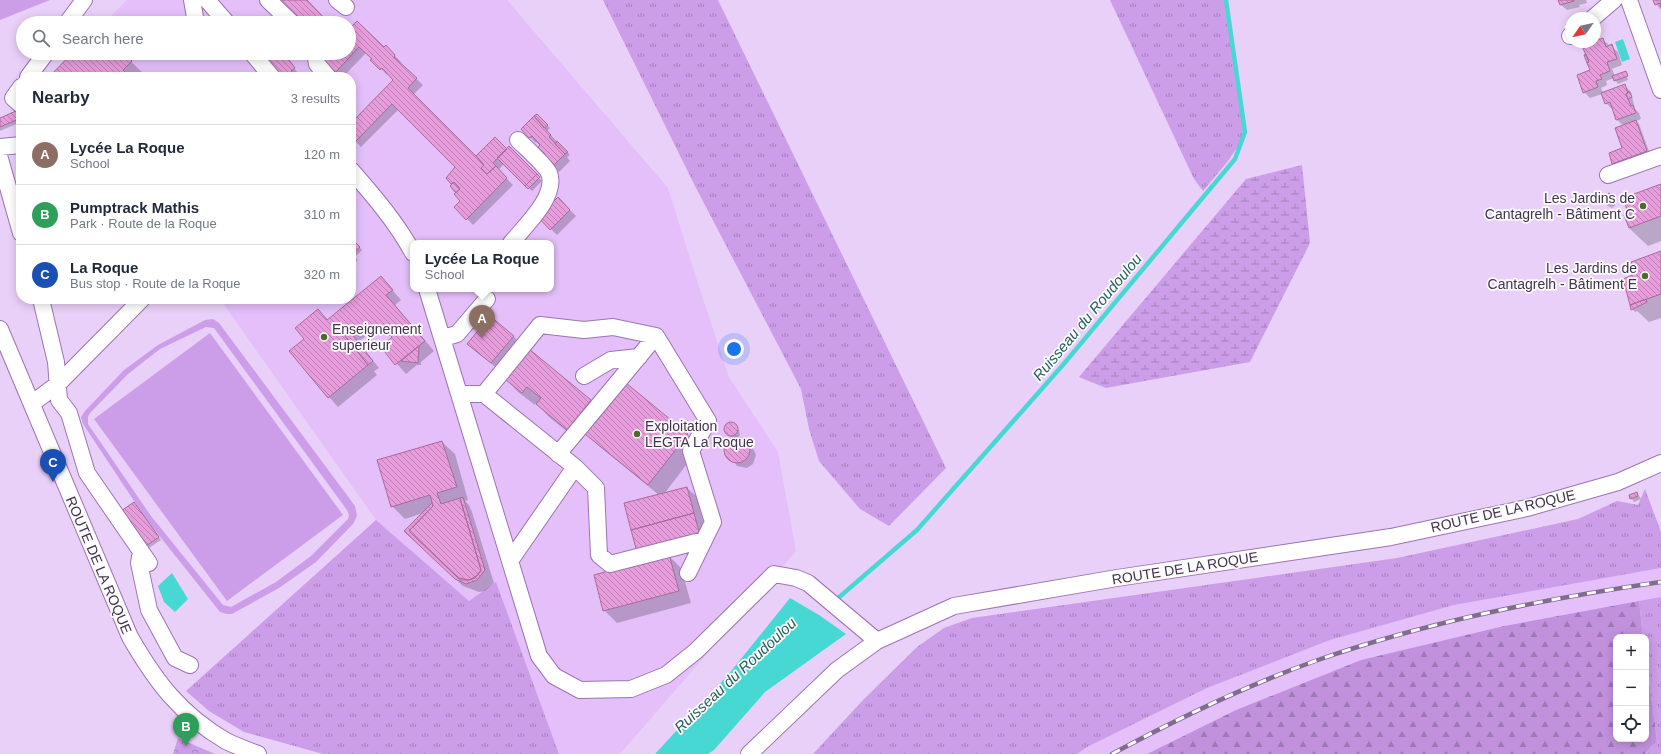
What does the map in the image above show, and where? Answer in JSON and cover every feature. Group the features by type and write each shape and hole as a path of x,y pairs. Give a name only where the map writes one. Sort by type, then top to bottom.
{"street":[{"path":"72,16 84,0"},
{"path":"192,0 195,16"},
{"path":"207,0 221,16"},
{"path":"268,0 285,16"},
{"path":"1599,12 1614,0"},
{"path":"1629,0 1661,90"},
{"path":"32,72 41,60"},
{"path":"258,60 268,72"},
{"path":"316,60 317,64 324,72"},
{"path":"513,240 546,199 552,185 549,172 518,140"},
{"path":"0,147 16,145"},
{"path":"1608,174 1661,156"},
{"path":"0,159 16,215"},
{"path":"356,176 373,196 410,247"},
{"path":"430,292 459,394 539,656 554,676 580,690 631,690 666,675 696,651 774,574 796,578 808,583 869,636 877,641"},
{"path":"443,338 457,334 487,299"},
{"path":"42,304 56,362 59,400 69,413 87,473 145,557 139,563 149,610 175,658 190,665"},
{"path":"31,402 38,399 58,384 137,304"},
{"path":"484,394 540,325 584,330 613,327 656,336 708,421 691,451 713,522 688,573"},
{"name":"ROUTE DE LA ROQUE","path":"0,329 130,637 148,669 170,697 197,721 227,742 258,754"},
{"path":"558,454 656,336"},
{"path":"584,376 611,360 638,357"},
{"path":"459,394 484,394 575,467 596,488 599,555 610,564 704,540"},
{"name":"ROUTE DE LA ROQUE","path":"749,754 837,670 877,641 954,606 1117,578 1399,535 1527,508 1618,482 1661,463"},
{"path":"510,561 575,467"}],"shaded area":[{"path":"127,0 507,0 668,188 729,377 778,452 796,551 620,754 559,754 496,582 469,601 376,520 224,304 356,304 356,72 56,72 68,60 356,60 356,16 111,16"},
{"path":"1661,568 1661,597 1504,626 1361,660 1236,710 1147,754 1077,754 1089,746 1207,688 1330,640 1454,605"}],"green space":[{"path":"0,0 50,0 0,20"},
{"path":"603,0 718,0 946,468 889,526 860,509 819,461 809,429 801,389 695,186"},
{"path":"1110,0 1226,0 1245,136 1228,161 1203,191 1194,179"},
{"path":"1302,165 1310,243 1250,362 1106,388 1079,377 1246,179"},
{"path":"213,319 219,323 355,506 357,516 353,524 316,562 279,588 232,614 220,612 146,519 83,424 81,417 124,370 158,345 205,320","holes":["206,327 214,328 347,510 349,515 348,519 311,556 276,582 231,607 223,605 151,516 88,424 88,417 90,413 128,374 160,349"]},
{"path":"210,333 343,515 227,601 94,419"},
{"path":"1645,489 1661,532 1661,568 1454,605 1330,640 1207,688 1089,746 1077,754 813,754 864,699 917,647 944,628 972,618 1397,558 1578,519 1617,501 1638,505"},
{"path":"376,520 469,601 496,582 559,754 323,754 244,732 209,711 186,691"},
{"path":"1661,597 1661,754 1645,754 1657,740 1649,680 1649,634 1643,634 1639,601"},
{"path":"1639,601 1643,634 1613,634 1613,742 1649,742 1649,680 1657,740 1645,754 1147,754 1236,710 1361,660 1504,626"},
{"path":"178,738 215,754 173,754"}],"water":[{"path":"1623,39 1630,59 1622,62 1615,42"},
{"path":"172,573 188,599 175,612 164,602 158,586"},
{"path":"790,598 819,615 846,634 765,692 714,750 708,754 655,754 728,675"}],"building":[{"path":"276,0 307,0 322,16 292,16"},
{"path":"1558,0 1574,0 1574,1 1560,5"},
{"path":"1653,0 1661,0 1661,7 1660,3 1655,5"},
{"path":"357,21 384,47 386,45 395,55 394,57 417,78 408,88 476,156 484,165 481,168 487,174 496,166 507,178 466,220 454,207 460,201 454,194 460,189 454,182 451,184 446,178 455,167 392,104 356,141 356,118 393,80 382,68 380,70 370,60 372,59 359,47 356,50"},
{"path":"1603,38 1606,47 1612,44 1617,59 1607,62 1610,71 1600,75 1602,79 1596,81 1598,87 1583,93 1577,75 1590,70 1587,63 1589,62 1583,48 1601,48 1601,39"},
{"path":"1586,54 1589,62 1587,63 1584,55"},
{"path":"65,60 132,61 123,70 125,72 54,72"},
{"path":"267,60 289,60 295,68 291,71 292,72 276,72"},
{"path":"326,60 347,60 336,72 332,72 323,63"},
{"path":"1626,71 1628,76 1614,81 1612,76"},
{"path":"1625,84 1628,93 1626,94 1636,113 1616,120 1610,102 1605,104 1601,93"},
{"path":"1629,91 1632,97 1628,99 1626,94"},
{"path":"16,111 16,120 0,127 0,118"},
{"path":"537,114 548,125 544,128 534,116"},
{"path":"534,116 551,135 549,137 565,154 552,167 542,156 545,154 538,147 540,145 532,136 529,138 521,129"},
{"path":"1636,120 1647,151 1612,164 1609,153 1622,148 1615,128"},
{"path":"495,137 507,149 493,163 496,166 487,174 481,168 484,165 476,156"},
{"path":"557,141 568,152 565,154 555,144"},
{"path":"509,146 537,174 525,186 497,158"},
{"path":"537,174 540,177 528,189 525,186"},
{"path":"454,182 460,189 456,193 450,186"},
{"name":"Les Jardins de Cantagrelh - Bâtiment C","path":"1661,184 1661,216 1629,228 1624,215 1628,213 1623,198"},
{"path":"1610,193 1613,204 1607,205 1604,196"},
{"path":"558,197 570,210 550,230 538,217"},
{"path":"356,243 360,247 356,251"},
{"name":"Les Jardins de Cantagrelh - Bâtiment E","path":"1661,251 1661,294 1630,305 1623,279 1635,274 1631,262"},
{"name":"Enseignement superieur","path":"381,276 393,290 386,295 425,341 395,365 381,347 392,337 383,327 359,325 345,336 368,365 328,398 289,351 304,339 295,328 318,309 327,320 347,304 356,304 356,296"},
{"path":"1646,299 1647,302 1631,310 1630,305"},
{"path":"490,316 514,336 491,363 467,344"},
{"path":"350,332 373,361 368,365 345,336"},
{"path":"419,346 418,363 401,361"},
{"path":"529,349 591,400 567,430 536,404 541,398 527,387 522,393 505,379"},
{"name":"Exploitation LEGTA La Roque","path":"626,383 688,434 648,485 585,434"},
{"path":"731,422 736,424 738,429 736,434 731,436 726,434 724,429 726,424"},
{"path":"737,437 746,441 750,450 746,459 737,463 728,459 724,450 728,441"},
{"path":"442,441 457,487 437,493 441,504 460,498 481,570 478,575 469,580 462,580 457,577 409,531 433,506 430,495 391,507 377,460"},
{"path":"687,487 694,513 631,530 624,503"},
{"path":"1637,492 1638,496 1630,499 1629,495"},
{"path":"463,497 485,570 477,580 466,584 455,579 404,531 432,503 433,506 409,531 459,578 469,580 475,578 481,570 460,498"},
{"path":"134,502 159,537 146,546 121,511"},
{"path":"694,513 700,536 637,552 631,530"},
{"path":"669,554 679,591 603,611 594,575"}],"waterway":[{"name":"Ruisseau du Roudoulou","path":"837,599 917,530 1062,366 1235,159 1245,132 1226,0"}],"railway":[{"path":"1112,754 1161,728 1237,692 1315,661 1357,647 1442,623 1486,613 1573,596 1661,582"}],"place":[{"name":"Les Jardins de Cantagrelh - Bâtiment C","path":"1643,206"},
{"name":"Les Jardins de Cantagrelh - Bâtiment E","path":"1645,276"},
{"name":"Enseignement superieur","path":"324,337"},
{"name":"Lycée La Roque","path":"482,338"},
{"name":"Exploitation LEGTA La Roque","path":"637,434"},
{"name":"La Roque","path":"53,482"},
{"name":"Pumptrack Mathis","path":"186,746"}]}
